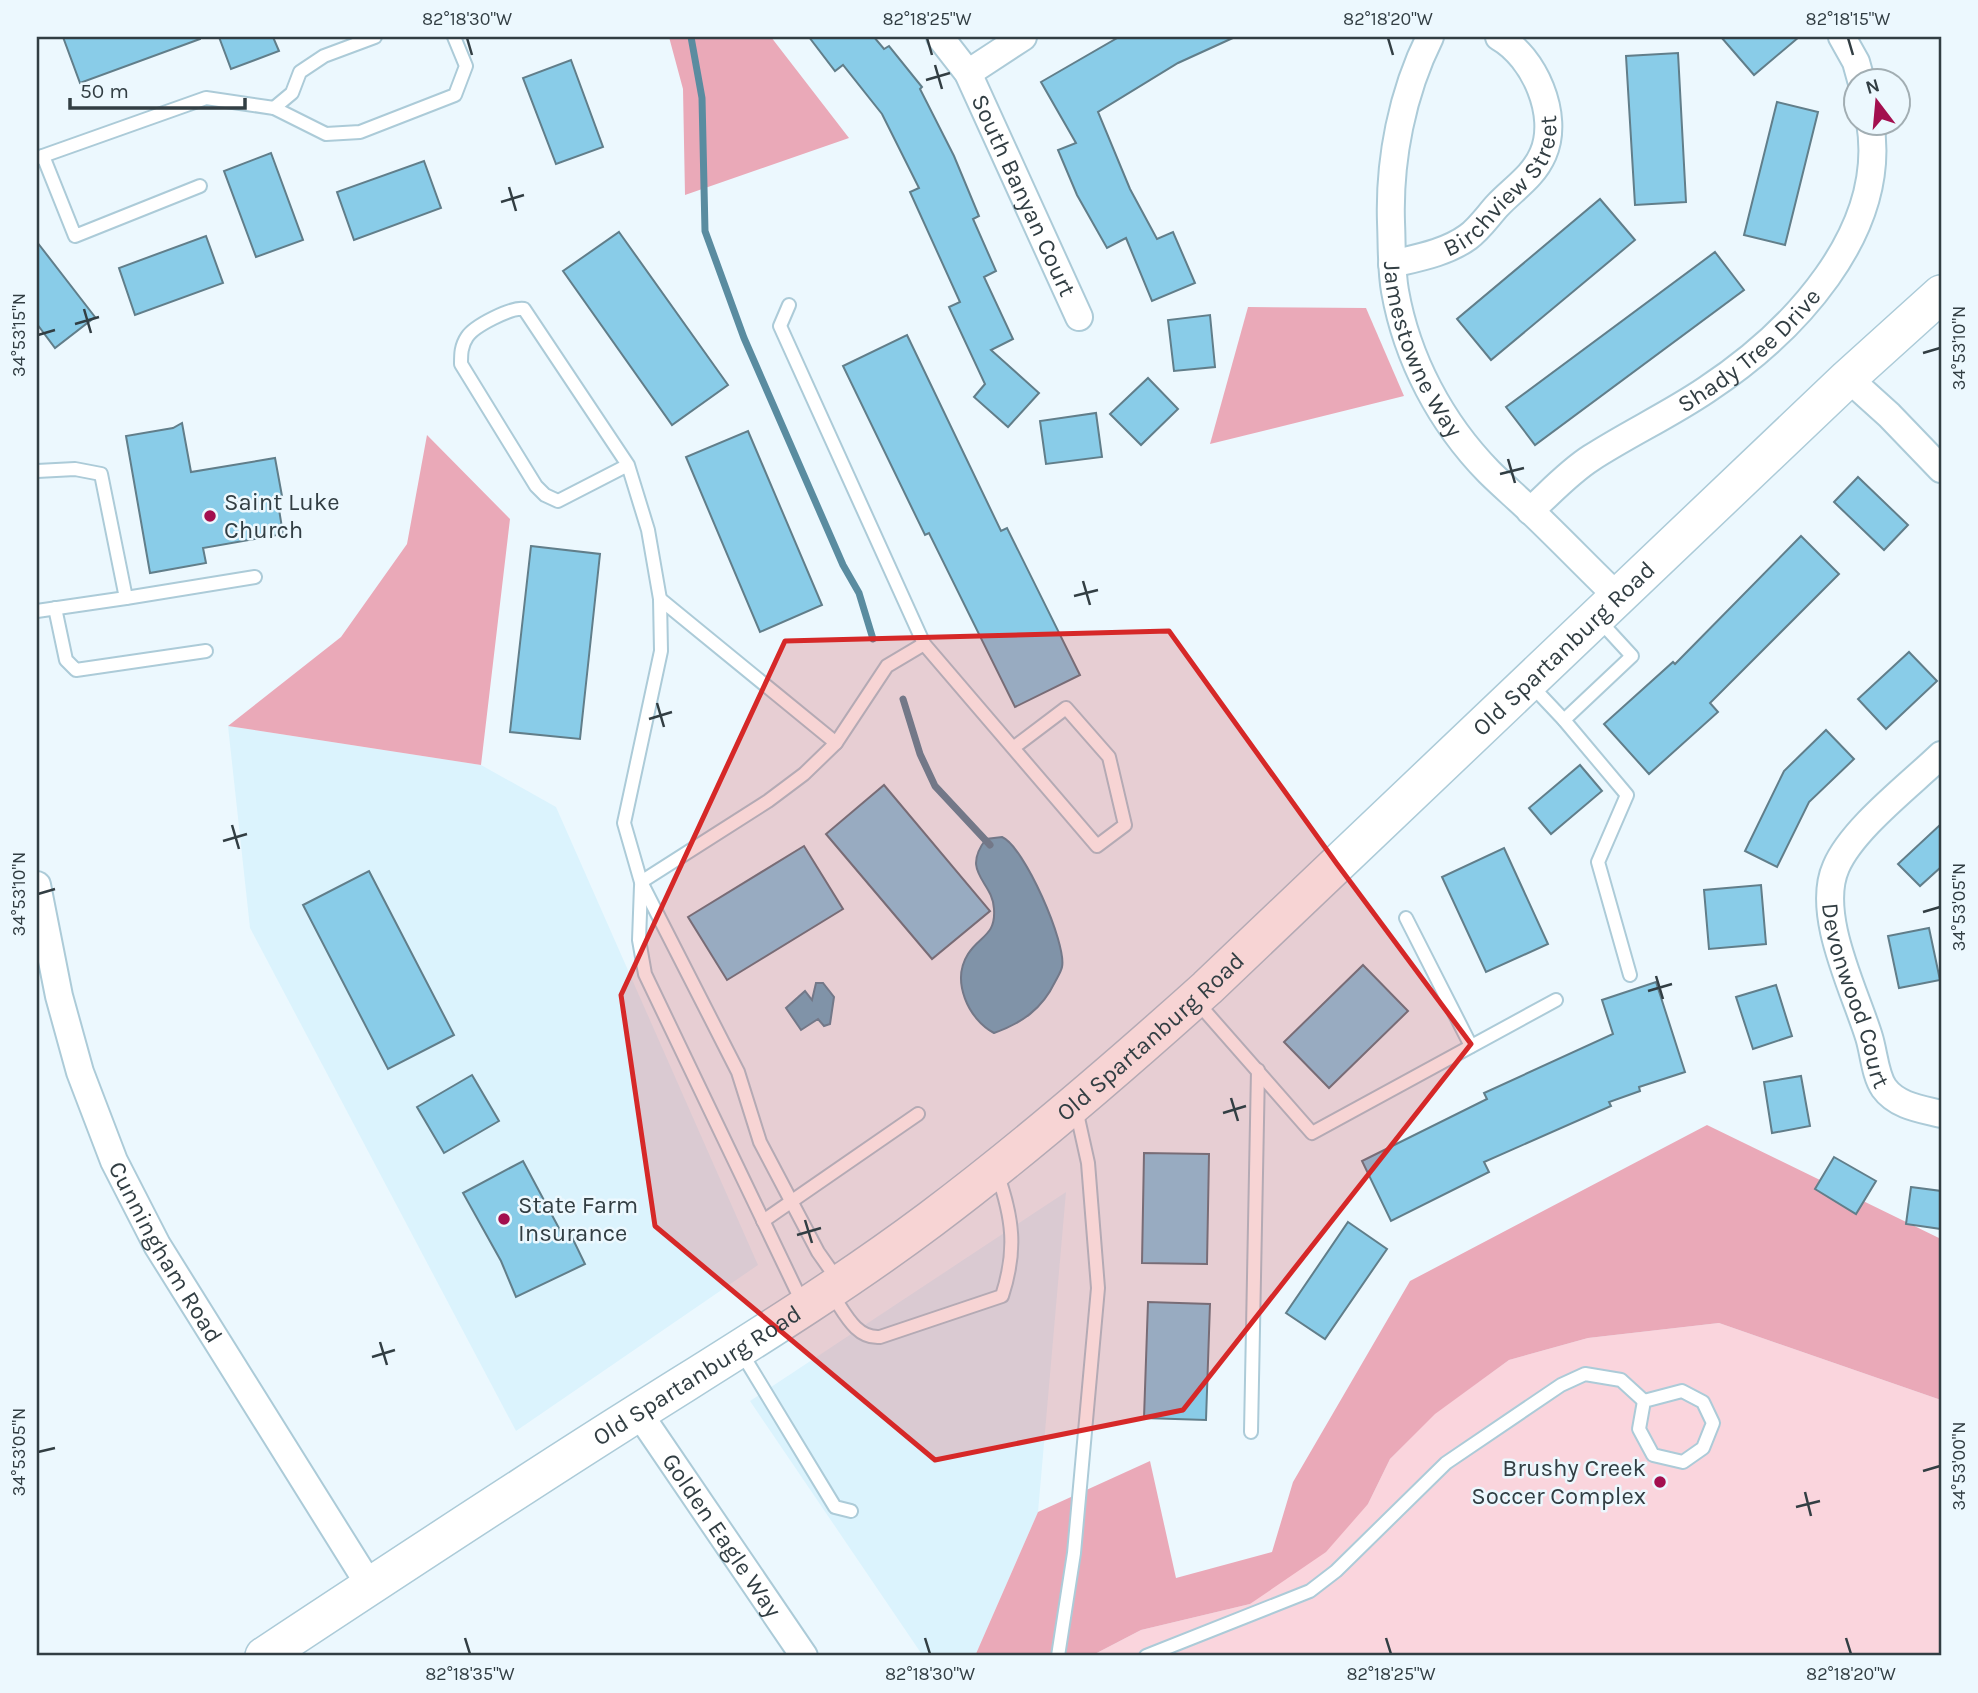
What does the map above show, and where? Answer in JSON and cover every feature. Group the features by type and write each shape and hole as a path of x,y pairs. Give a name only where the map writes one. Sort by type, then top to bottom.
{"main road":[{"name":"Old Spartanburg Road","path":"264,1656 824,1293 996,1170 1075,1105 1194,1000 1848,378 1941,294"}],"street":[{"name":"South Banyan Court","path":"940,37 968,73 1079,317"},
{"path":"968,73 1023,37"},
{"name":"Jamestowne Way","path":"1430,37 1402,114 1390,199 1392,264 1403,327 1427,388 1446,418 1474,455 1530,510 1608,607"},
{"name":"Birchview Street","path":"1392,264 1430,255 1467,237 1532,174 1544,151 1547,123 1545,98 1529,64 1509,43 1499,37"},
{"path":"1842,37 1857,66"},
{"name":"Shady Tree Drive","path":"1530,510 1588,459 1707,390 1768,342 1815,293 1838,260 1858,222 1870,185 1873,136"},
{"path":"1848,378 1889,415 1941,469"},
{"name":"Devonwood Court","path":"1941,755 1846,847 1830,884 1838,946 1870,1038 1883,1087 1897,1101 1941,1114"},
{"name":"Cunningham Road","path":"37,885 60,996 80,1072 114,1161 157,1245 370,1586"},
{"name":"Golden Eagle Way","path":"638,1412 804,1656"}],"lane":[{"path":"274,108 292,93 300,72 324,56 375,37"},
{"path":"200,186 75,236 40,157 206,98 274,108 326,135 360,132 455,95 466,66 454,37"},
{"path":"789,305 780,326 924,645 1097,846 1125,825 1109,757 1066,708 1013,748"},
{"path":"628,465 558,501 545,495 536,486 461,364 461,351 468,335 510,309 524,309 628,465 648,530 660,599 661,651 624,823 641,882 738,1072 760,1142 818,1252 824,1293"},
{"path":"37,471 75,469 101,474 127,598"},
{"path":"37,611 256,577"},
{"path":"660,599 836,743"},
{"path":"1564,720 1632,656 1608,607"},
{"path":"55,608 66,660 76,670 206,651"},
{"path":"641,882 768,801 804,774 836,743 887,666 924,645"},
{"path":"1528,683 1564,720 1627,795 1598,862 1630,975"},
{"path":"641,882 639,940 645,974 763,1221 864,1336 880,1337 1002,1296 1013,1256 1008,1203 996,1170"},
{"path":"1406,918 1471,1046"},
{"path":"1194,1000 1312,1133 1556,1000"},
{"path":"1251,1432 1258,1070"},
{"path":"1058,1656 1074,1553 1098,1288 1088,1163 1075,1105"},
{"path":"763,1221 918,1114"},
{"path":"739,1349 835,1507 851,1511"},
{"path":"1146,1656 1310,1591 1336,1571 1446,1463 1561,1385 1585,1374 1622,1380 1644,1401"},
{"path":"1682,1391 1703,1402 1713,1423 1703,1448 1683,1462 1653,1455 1639,1429 1644,1401 1682,1391"}],"highlighted area":[{"path":"1169,631 1471,1044 1183,1410 935,1460 655,1226 621,995 785,641"}],"shaded area":[{"path":"669,37 771,37 849,138 685,195 683,89"},
{"path":"1248,307 1366,308 1404,396 1210,444"},
{"path":"427,435 510,519 481,765 228,726 341,637 407,544"},
{"path":"228,726 481,765 556,807 758,1265 516,1431 250,928"},
{"path":"1707,1125 1941,1239 1941,1400 1719,1323 1588,1338 1509,1360 1435,1414 1390,1459 1368,1504 1326,1552 1250,1604 1141,1630 1091,1656 975,1656 1038,1512 1150,1461 1176,1578 1272,1552 1293,1482 1410,1281"},
{"path":"1066,1192 1038,1512 975,1656 923,1656 750,1401"},
{"name":"Brushy Creek Soccer Complex","path":"1719,1323 1941,1400 1941,1656 1091,1656 1141,1630 1250,1604 1368,1504 1390,1459 1434,1414 1509,1360 1588,1338"}],"water":[{"path":"1002,837 1021,858 1042,897 1058,938 1062,967 1050,992 1030,1014 1014,1025 994,1033 977,1019 970,1009 961,976 968,954 990,930 994,918 992,899 977,869 976,860 986,839"},
{"path":"816,983 823,983 834,997 830,1024 824,1026 818,1019 801,1030 786,1008 805,991 812,1000"}],"building":[{"path":"63,37 200,37 200,39 80,83"},
{"path":"219,37 273,37 279,51 231,69"},
{"path":"809,37 874,37 884,49 889,46 922,87 920,89 954,156 979,216 973,219 996,271 984,277 1013,339 991,350 1039,393 1008,427 974,397 985,384 949,307 960,302 910,192 919,188 882,114 843,65 835,71"},
{"path":"1119,37 1235,37 1178,63 1098,112 1130,189 1157,239 1173,232 1195,283 1152,301 1126,238 1107,248 1077,195 1058,150 1076,143 1041,82"},
{"path":"1721,37 1799,37 1754,75"},
{"path":"1678,53 1686,202 1635,205 1626,56"},
{"path":"571,60 603,147 556,164 523,78"},
{"path":"1777,102 1818,112 1785,245 1744,235"},
{"path":"271,153 303,240 256,257 224,171"},
{"path":"424,161 441,208 354,240 337,192"},
{"path":"1600,199 1635,240 1491,360 1457,319"},
{"path":"619,232 728,385 672,425 563,271"},
{"path":"206,236 223,283 135,315 119,268"},
{"path":"37,242 95,317 55,348 37,324"},
{"path":"1715,252 1744,290 1535,445 1506,407"},
{"path":"1210,315 1215,367 1174,371 1168,320"},
{"path":"907,335 1001,531 1007,528 1080,675 1015,707 929,533 925,535 843,366"},
{"path":"1148,378 1178,409 1141,445 1110,414"},
{"path":"1096,413 1102,457 1046,464 1040,421"},
{"name":"Saint Luke Church","path":"182,423 191,472 275,458 282,496 277,497 283,534 203,548 206,563 150,573 126,436 173,428"},
{"path":"748,431 822,605 760,632 686,457"},
{"path":"1858,477 1908,525 1884,550 1834,502"},
{"path":"1801,536 1839,574 1710,703 1718,712 1649,774 1604,724 1673,662 1675,664"},
{"path":"531,546 600,554 580,739 510,732"},
{"path":"1909,652 1937,681 1886,729 1858,699"},
{"path":"1826,730 1854,759 1809,802 1777,867 1745,851 1784,771"},
{"path":"1580,765 1602,791 1551,834 1529,808"},
{"path":"884,785 990,911 932,959 826,834"},
{"path":"1941,824 1941,867 1920,886 1898,864"},
{"path":"804,846 843,909 727,980 688,917"},
{"path":"1504,848 1548,944 1486,972 1442,877"},
{"path":"369,871 454,1035 388,1069 303,905"},
{"path":"1761,885 1766,944 1709,949 1704,890"},
{"path":"1929,928 1940,980 1899,988 1888,936"},
{"path":"1363,965 1408,1011 1329,1088 1284,1042"},
{"path":"1656,982 1685,1072 1639,1087 1640,1091 1609,1102 1611,1106 1484,1162 1489,1172 1391,1221 1362,1161 1487,1099 1484,1093 1613,1034 1602,1000"},
{"path":"1776,985 1792,1036 1753,1049 1736,997"},
{"path":"472,1075 499,1121 444,1153 417,1107"},
{"path":"1801,1076 1810,1126 1772,1133 1764,1082"},
{"path":"1144,1153 1209,1154 1207,1264 1142,1263"},
{"path":"1834,1157 1876,1181 1856,1214 1815,1189"},
{"path":"523,1161 561,1232 568,1229 585,1264 516,1297 501,1261 463,1193"},
{"path":"1911,1187 1941,1191 1941,1229 1906,1224"},
{"path":"1348,1222 1387,1249 1325,1339 1286,1313"},
{"path":"1148,1302 1210,1304 1206,1420 1144,1418"}],"waterway":[{"path":"691,37 702,98 705,231 744,338 843,565 859,593 873,639"},
{"path":"903,699 920,754 935,786 990,845"}],"place":[{"name":"Saint Luke Church","path":"210,516"},
{"name":"State Farm Insurance","path":"504,1219"},
{"name":"Brushy Creek Soccer Complex","path":"1660,1482"}]}
